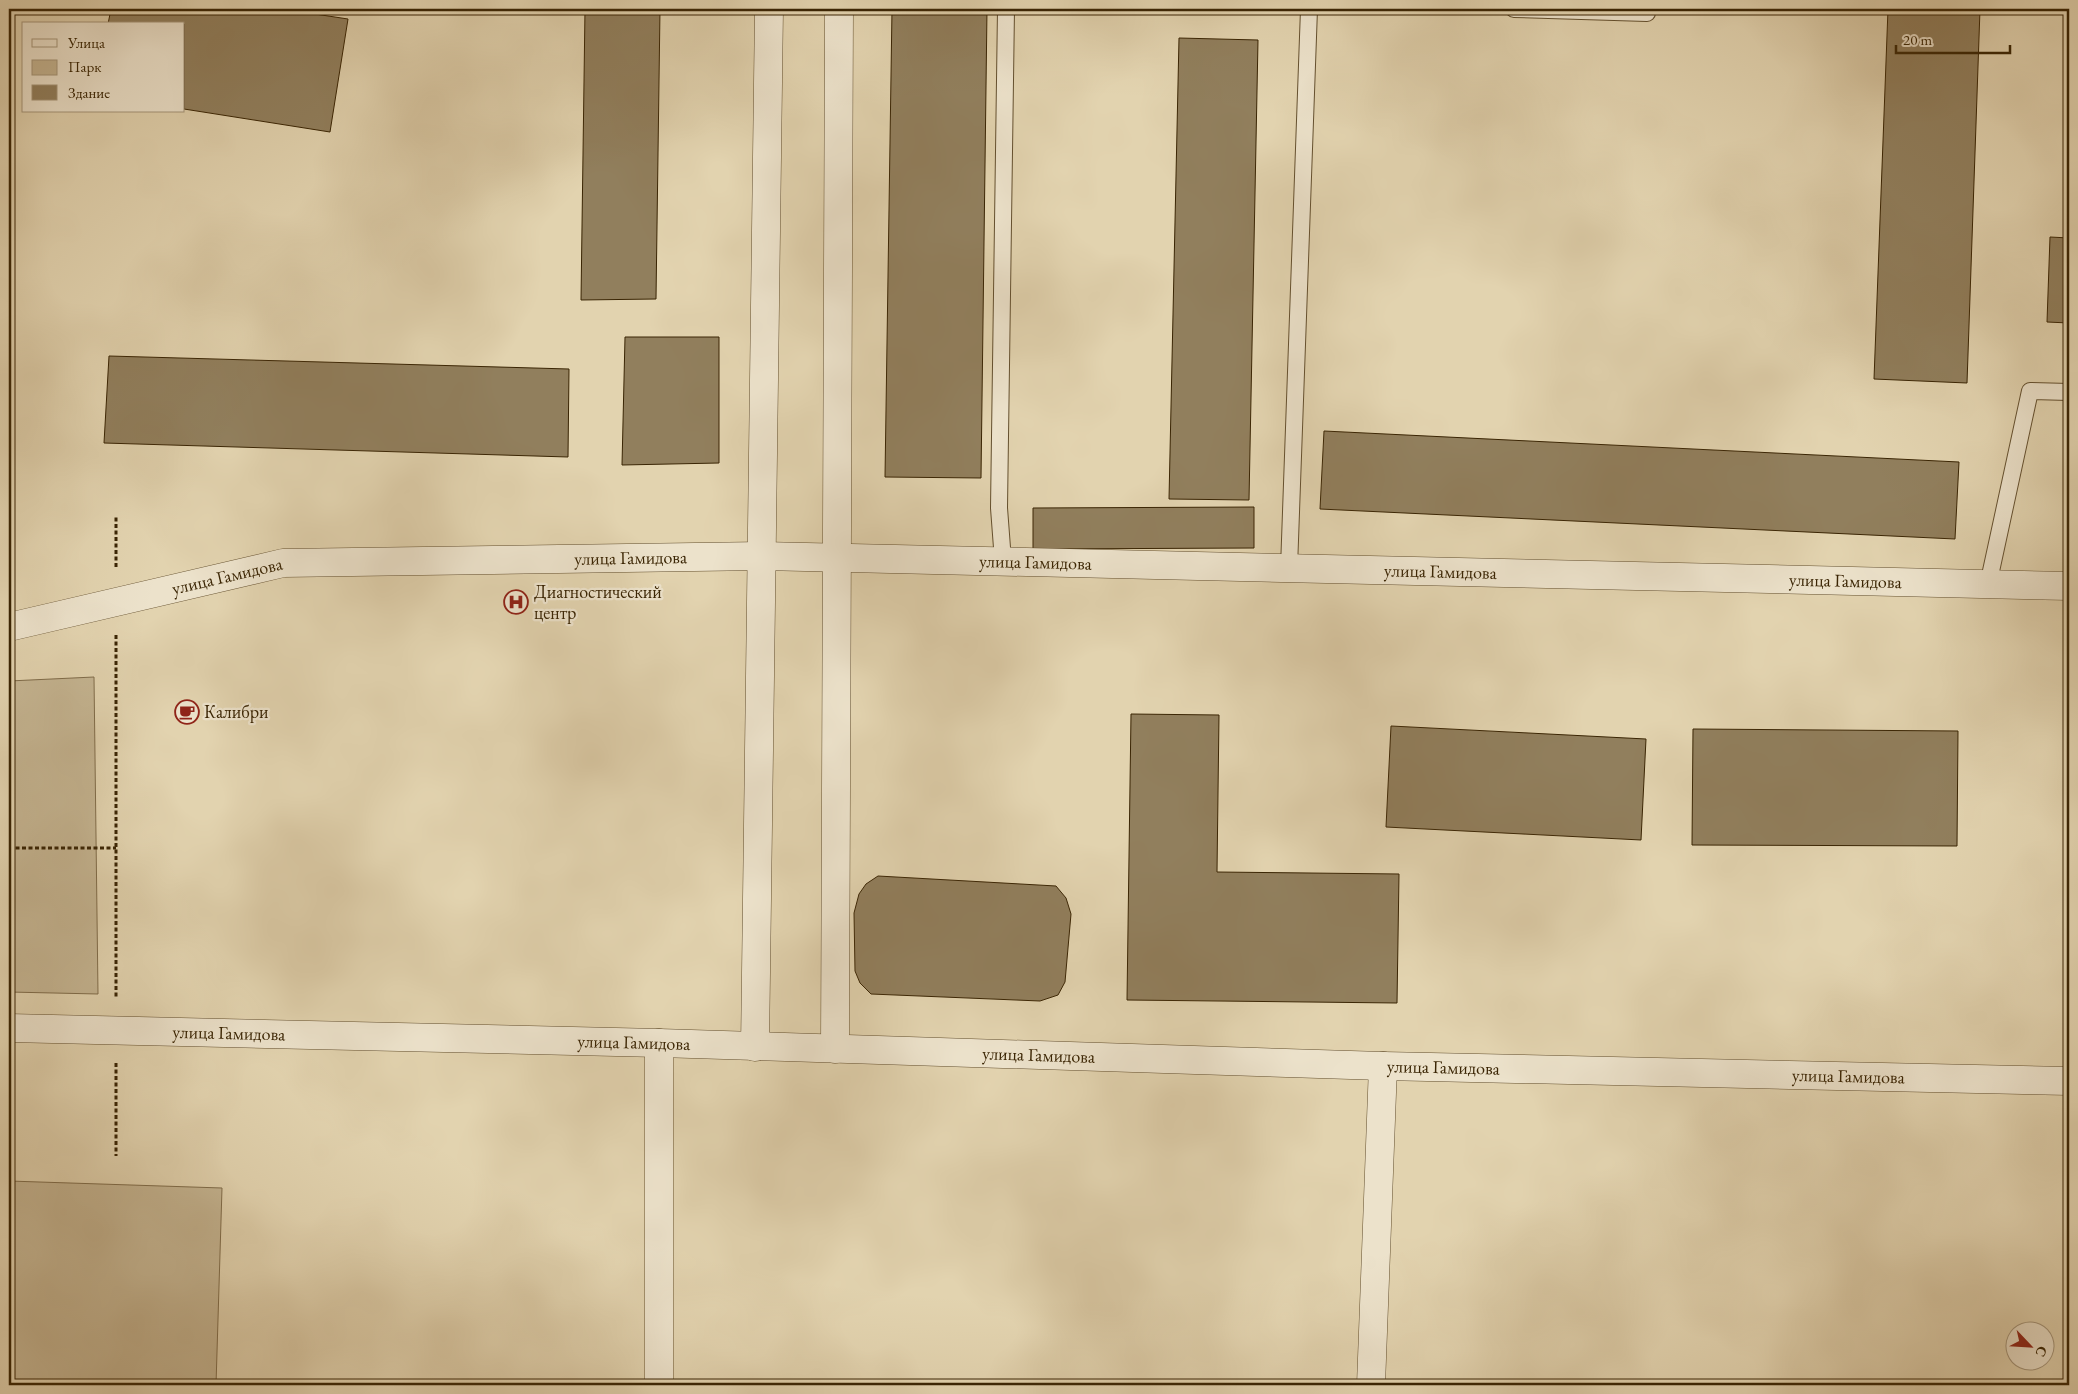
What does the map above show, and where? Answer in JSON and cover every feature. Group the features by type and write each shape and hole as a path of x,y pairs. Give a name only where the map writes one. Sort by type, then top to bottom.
{"street":[{"path":"755,1047 769,9"},
{"path":"835,1050 839,9"},
{"name":"улица Гамидова","path":"9,627 284,562 762,556 837,557 2069,586"},
{"name":"улица Гамидова","path":"9,1028 659,1043 1383,1066 2069,1082"},
{"path":"659,1043 659,1385"},
{"path":"1371,1385 1383,1066"}],"lane":[{"path":"1003,561 999,508 1006,9"},
{"path":"1289,568 1309,9"},
{"path":"1514,9 1647,13"},
{"path":"1988,585 2030,391 2069,392"}],"path":[{"path":"116,515 116,1156"},
{"path":"9,848 116,848"}],"green space":[{"path":"94,677 98,994 9,992 9,681"},
{"path":"9,1181 222,1188 216,1385 9,1385"}],"building":[{"path":"111,9 282,9 348,19 330,132 185,109 185,22 108,22"},
{"path":"585,9 660,9 656,299 581,300"},
{"path":"892,9 987,9 981,478 885,477"},
{"path":"1888,9 1980,9 1967,383 1874,379"},
{"path":"1179,38 1258,40 1249,500 1169,499"},
{"path":"2050,237 2069,238 2069,323 2047,322"},
{"path":"625,337 719,337 719,463 622,465"},
{"path":"109,356 569,369 568,457 104,443"},
{"path":"1324,431 1959,462 1955,539 1320,509"},
{"path":"2069,444 2069,532 2065,532"},
{"path":"1254,507 1254,548 1033,549 1033,508"},
{"path":"1131,714 1219,715 1217,872 1399,874 1397,1003 1127,1000"},
{"path":"1391,726 1646,739 1641,840 1386,827"},
{"path":"1693,729 1958,731 1957,846 1692,845"},
{"path":"2067,757 2069,757 2069,854 2064,853"},
{"path":"878,876 1056,886 1066,898 1071,914 1065,982 1058,995 1040,1001 871,994 860,983 855,971 854,913 859,894 866,884"}],"place":[{"name":"Диагностический центр","path":"516,602"},
{"name":"Калибри","path":"187,712"}]}
